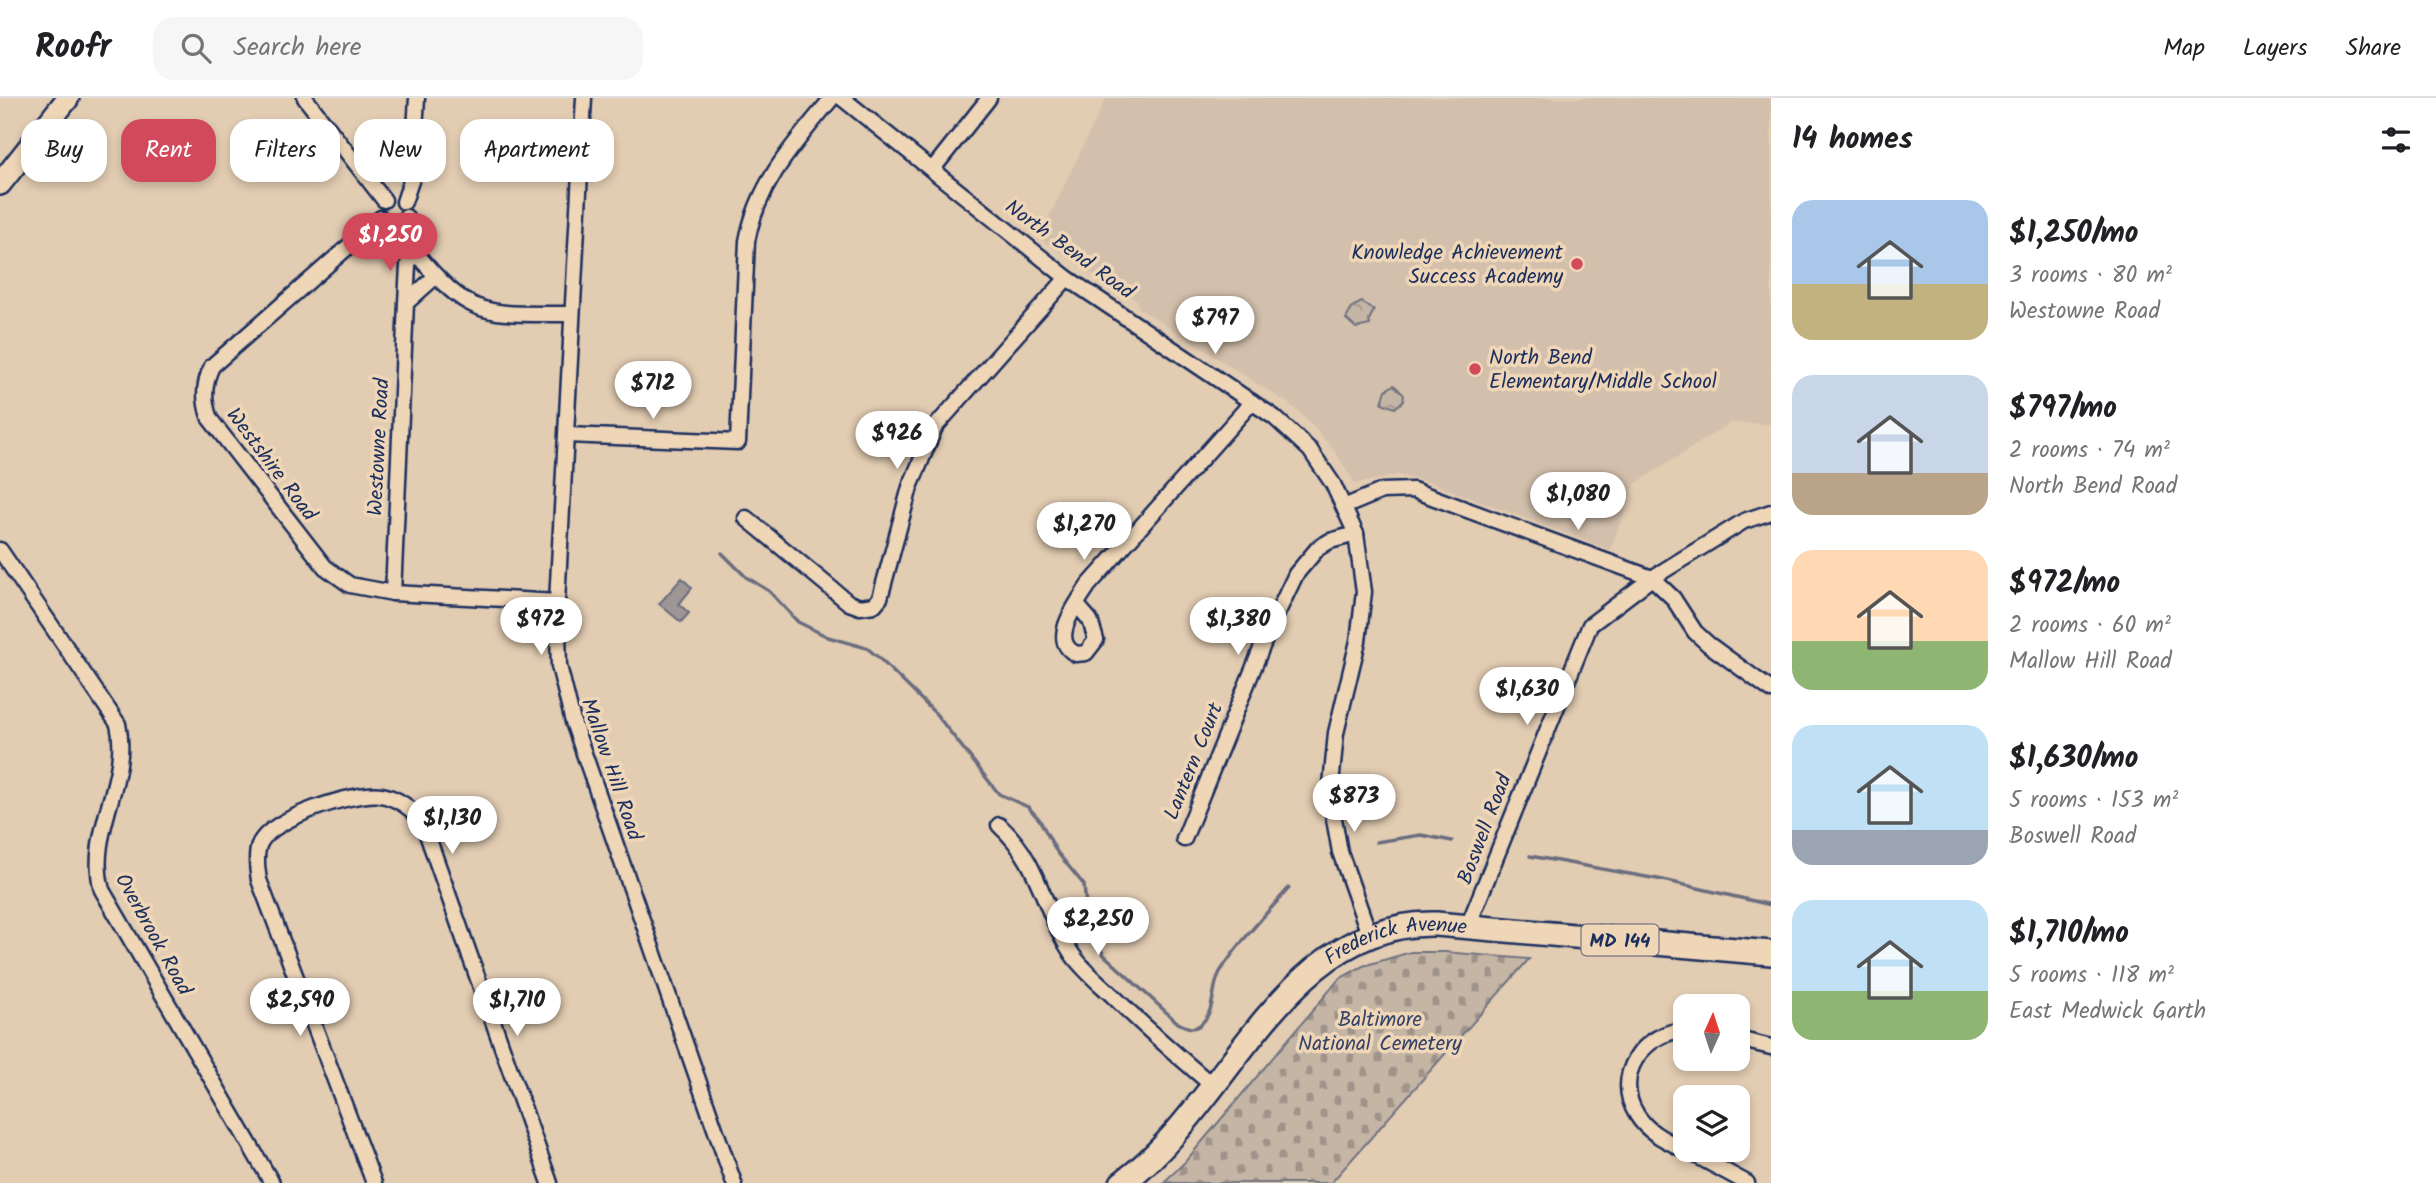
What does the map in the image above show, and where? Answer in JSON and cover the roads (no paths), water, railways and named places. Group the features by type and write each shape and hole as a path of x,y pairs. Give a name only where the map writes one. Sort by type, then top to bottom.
{"main road":[{"path":"0,184 68,98"},
{"name":"Frederick Avenue","path":"1122,1183 1161,1147 1316,966 1351,942 1369,934 1416,924 1468,926 1771,953"}],"street":[{"path":"305,98 384,200"},
{"path":"413,249 404,202 412,178 417,98"},
{"name":"Mallow Hill Road","path":"584,98 557,602 559,666 573,722 734,1183"},
{"path":"567,435 738,442 747,241 751,218 769,177 832,98"},
{"name":"North Bend Road","path":"842,98 1067,278 1274,417 1310,450 1346,506 1356,534 1363,573 1363,616 1336,733 1330,796 1340,852 1369,934"},
{"path":"932,170 989,98"},
{"path":"404,202 393,197 384,200 380,207 385,221 413,249 435,277 467,303 482,310 572,314"},
{"path":"385,221 399,224 406,218"},
{"name":"Westshire Road","path":"385,221 212,366 205,380 205,407 216,430 336,578 366,590 393,593 557,602"},
{"name":"Westowne Road","path":"393,593 406,303 413,249"},
{"path":"406,303 435,277"},
{"path":"746,518 849,603 860,607 874,605 880,598 909,487 934,427 1067,278"},
{"path":"1077,605 1097,574 1252,402"},
{"path":"1346,506 1382,491 1412,490 1652,579 1673,598 1695,632 1771,690"},
{"name":"Boswell Road","path":"1468,926 1583,638 1602,614 1652,579 1744,521 1771,512"},
{"name":"Lantern Court","path":"1184,839 1266,637 1296,574 1318,548 1356,534"},
{"name":"Overbrook Road","path":"0,550 118,724 121,737 118,764 96,859 103,890 272,1183"},
{"path":"374,1183 259,880 259,844 272,828 287,819 370,794 397,799 422,820 550,1183"},
{"path":"999,825 1022,848 1031,863 1048,908 1074,957 1150,1031 1213,1086"},
{"path":"1673,1033 1657,1036 1648,1044 1639,1054 1628,1076 1628,1089 1636,1115 1658,1136 1673,1144"},
{"path":"1750,1042 1771,1046"},
{"path":"1708,1162 1747,1183"}],"waterway":[{"path":"722,553 746,577 769,591 798,622 828,637 867,648 936,714 999,794 1028,807 1039,819 1057,852 1084,885 1088,928 1104,955 1178,1023 1191,1028 1202,1023 1209,1011 1220,972 1227,961 1289,888"},
{"path":"1376,842 1421,835 1452,841"},
{"path":"1530,856 1663,880 1771,905"}],"place":[{"name":"Knowledge Achievement Success Academy","path":"1577,264"},
{"name":"North Bend Elementary/Middle School","path":"1475,369"}],"park label":[{"name":"Baltimore National Cemetery","path":"1380,1031"}]}
